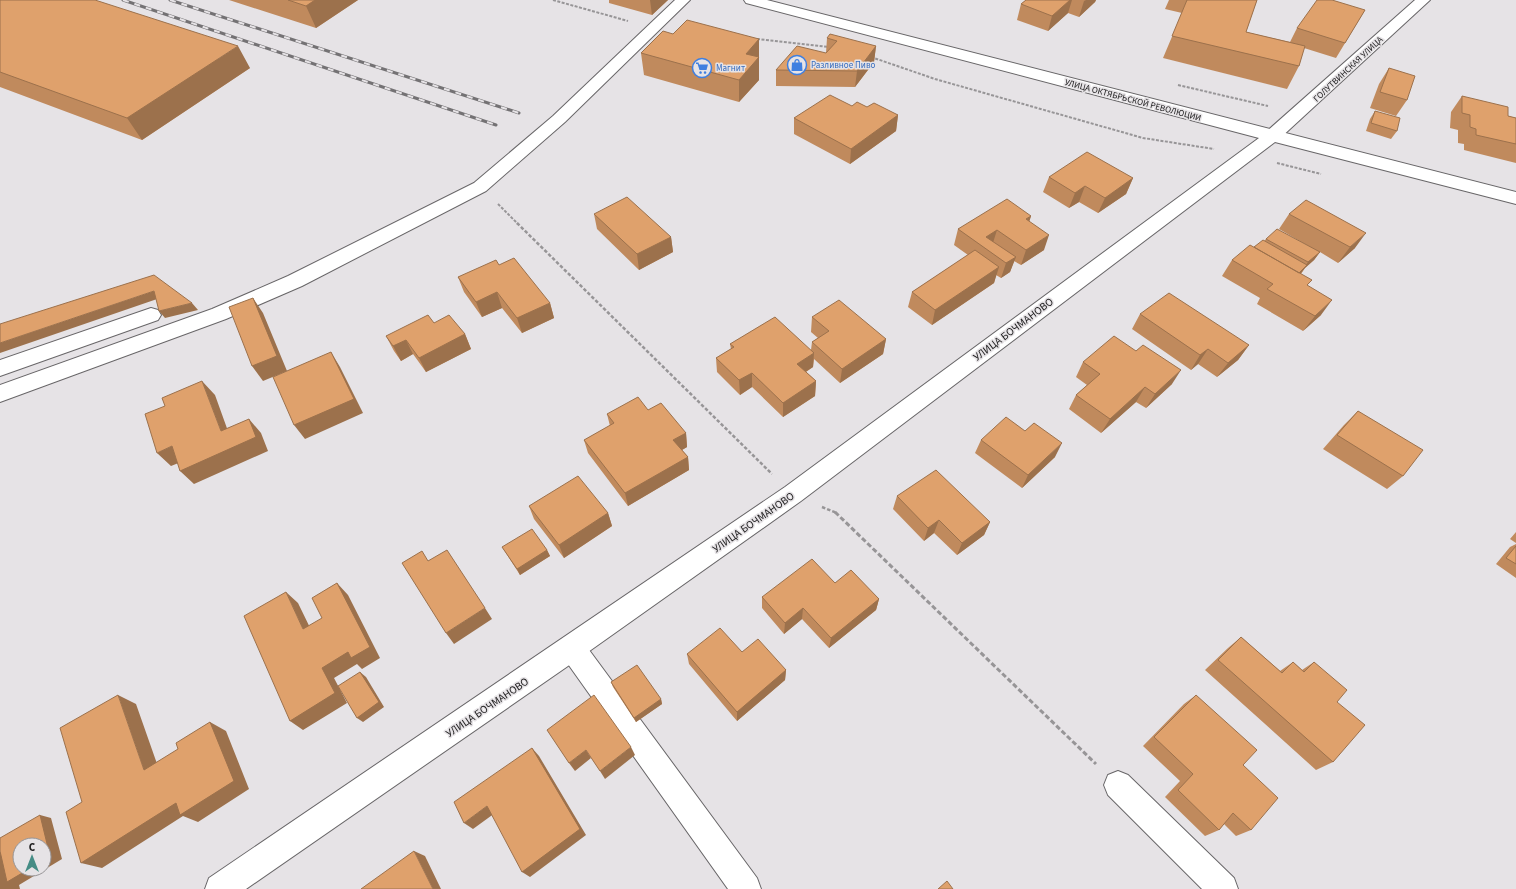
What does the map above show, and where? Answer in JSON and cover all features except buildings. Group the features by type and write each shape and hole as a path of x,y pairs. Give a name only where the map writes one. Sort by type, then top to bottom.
{"main road":[{"path":"0,394 219,314 295,281 480,186 559,119 663,21 683,0"},
{"name":"УЛИЦА ОКТЯБРЬСКОЙ РЕВОЛЮЦИИ","path":"751,0 1516,198"},
{"name":"ГОЛУТВИНСКАЯ УЛИЦА","path":"1272,136 1423,0"},
{"name":"УЛИЦА БОЧМАНОВО","path":"220,889 572,648 793,494 1272,136"},
{"path":"0,368 151,316"},
{"path":"572,648 746,889"},
{"path":"1118,785 1223,889"}],"path":[{"path":"553,0 625,21 663,21"},
{"path":"750,39 832,48"},
{"path":"866,56 884,60 935,79 1129,134 1246,156 1324,175"}],"railway":[{"path":"123,0 496,125"},
{"path":"170,0 519,113"}],"place":[{"name":"Разливное Пиво","path":"797,65"},
{"name":"Магнит","path":"702,68"}]}
